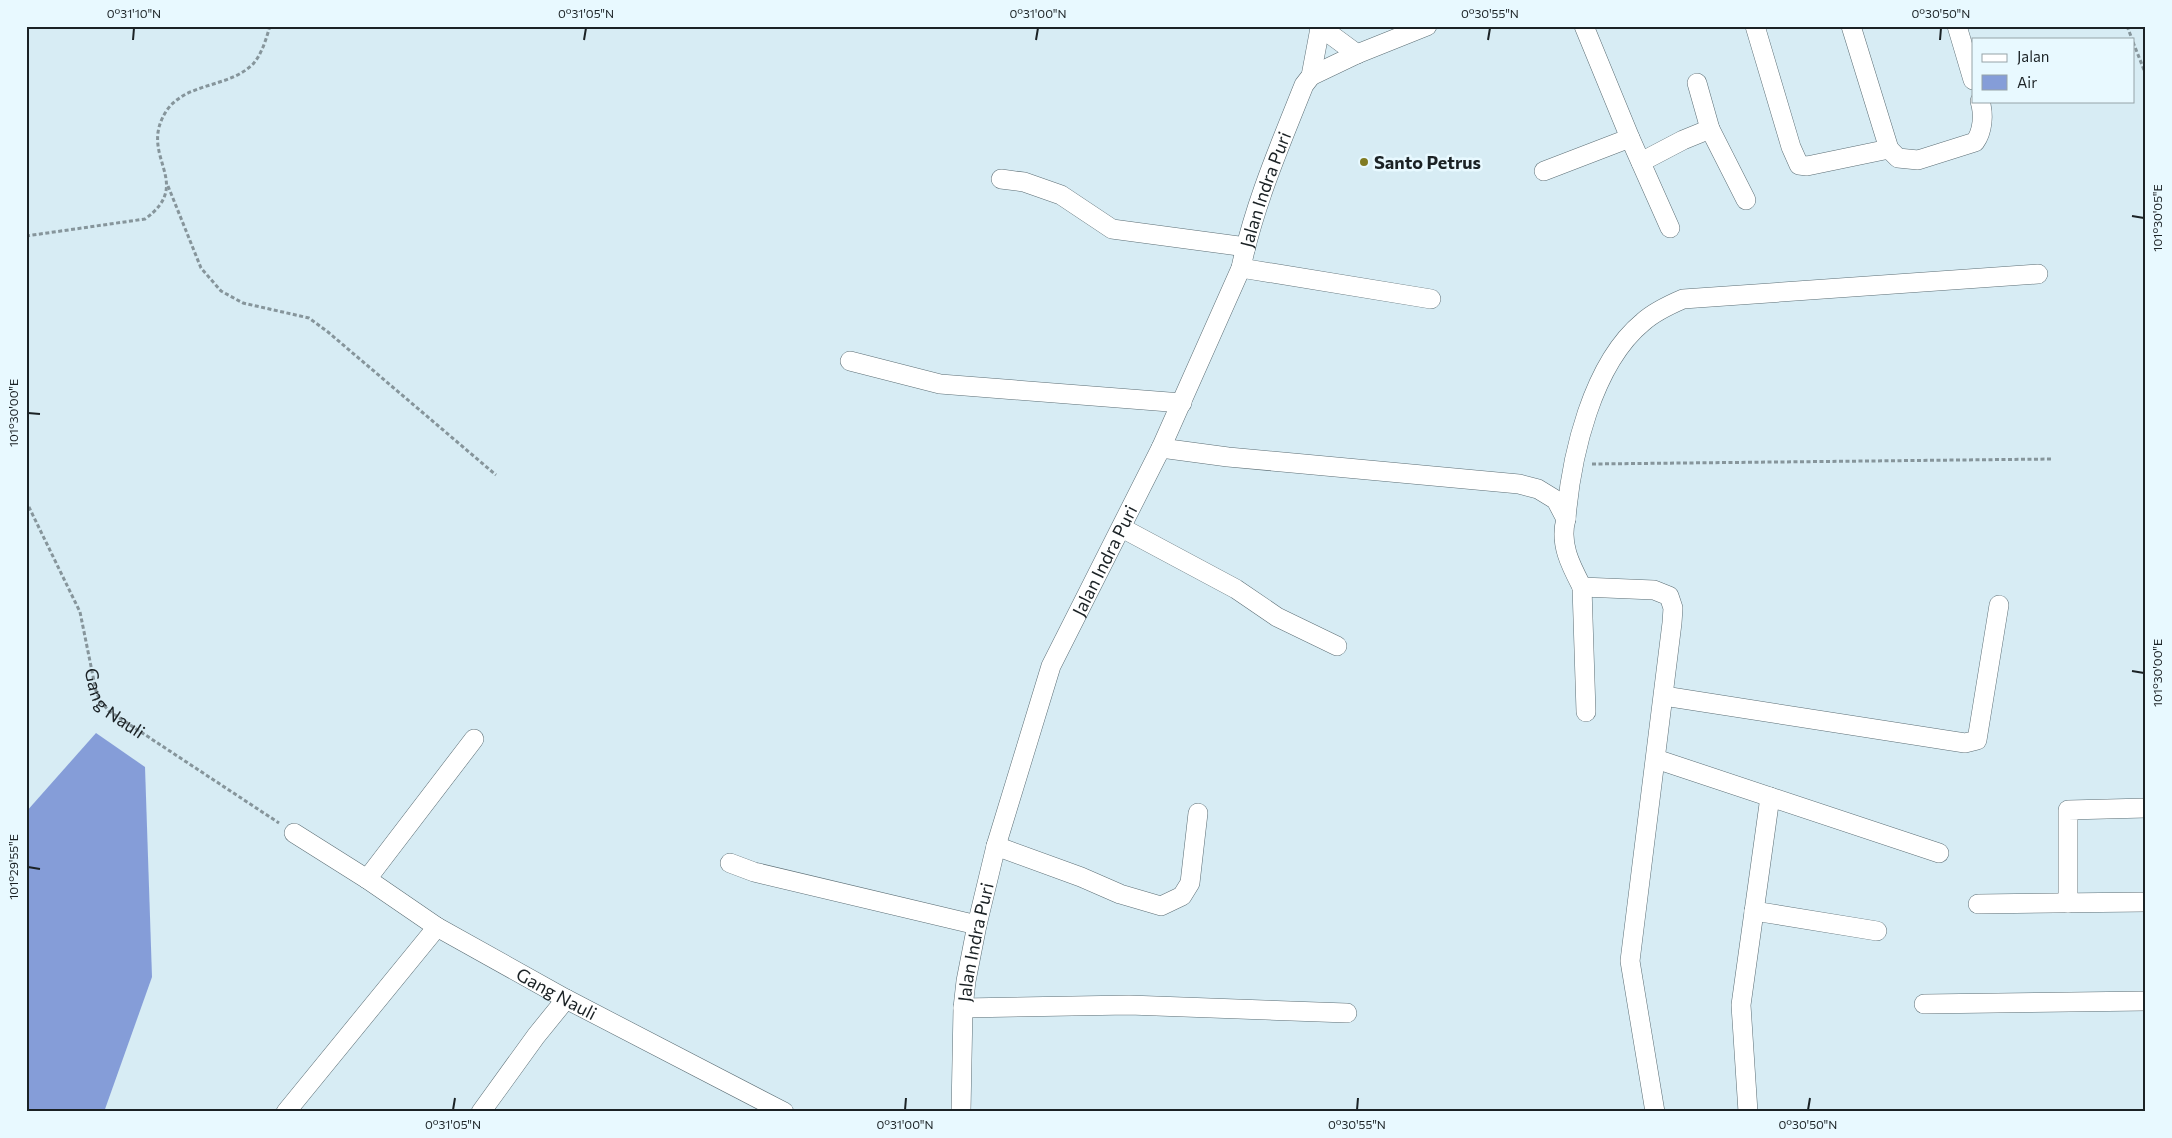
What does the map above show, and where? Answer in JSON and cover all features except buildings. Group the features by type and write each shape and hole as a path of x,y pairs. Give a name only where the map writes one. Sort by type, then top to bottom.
{"street":[{"path":"1311,76 1358,54 1427,26"},
{"path":"1584,26 1630,138 1670,228"},
{"path":"1755,26 1791,147 1799,165 1807,166 1889,149"},
{"path":"1851,26 1889,149 1898,158 1918,160 1975,142 1980,136 1981,130 1982,109 1980,102"},
{"path":"1956,26 1972,77"},
{"path":"1320,27 1358,54"},
{"name":"Jalan Indra Puri","path":"961,1112 966,981 977,925 996,846 1051,666 1161,448 1241,268 1274,160 1304,85 1311,76 1320,27"},
{"path":"1697,83 1710,129 1746,200"},
{"path":"1641,162 1683,140 1710,129"},
{"path":"1544,171 1630,138"},
{"path":"1001,179 1024,182 1061,195 1112,229 1246,247"},
{"path":"1241,268 1431,299"},
{"path":"1586,712 1582,588 1568,560 1562,530 1566,519 1568,484 1593,400 1605,372 1620,346 1642,322 1662,308 1683,299 2038,274"},
{"path":"850,361 940,384 1182,403"},
{"path":"1161,448 1228,457 1519,484 1538,489 1556,500 1566,519"},
{"path":"1122,528 1236,589 1277,617 1337,646"},
{"path":"1582,588 1654,590 1668,596 1673,608 1664,696 1630,961 1655,1112"},
{"path":"1664,696 1966,743 1978,740 1999,605"},
{"path":"367,879 474,739"},
{"path":"1656,759 1939,853"},
{"path":"1748,1112 1741,1005 1770,796"},
{"path":"2068,902 2068,810 2146,808"},
{"path":"996,846 1081,877 1120,894 1162,906 1182,896 1190,884 1198,814"},
{"name":"Gang Nauli","path":"294,833 367,879 437,927 566,999 784,1112"},
{"path":"730,863 754,872 977,925"},
{"path":"1978,904 2146,902"},
{"path":"1754,911 1877,931"},
{"path":"286,1112 437,927"},
{"path":"481,1112 536,1036 566,999"},
{"path":"1924,1004 2146,1001"},
{"path":"964,1008 1129,1005 1347,1013"}],"path":[{"path":"270,26 262,51 253,64 230,79 185,94 175,101 158,128 156,138 168,186 201,268 221,291 243,303 309,318 496,475"},
{"path":"2127,26 2132,38"},
{"path":"2134,45 2146,75"},
{"path":"26,236 145,219 157,210 165,199 168,186"},
{"path":"1574,464 2052,459"},
{"name":"Gang Nauli","path":"26,500 80,612 96,692 100,702 109,711 294,833"}],"water":[{"path":"96,733 145,767 152,977 104,1112 26,1112 26,812"}],"place":[{"name":"Santo Petrus","path":"1364,162"}]}
